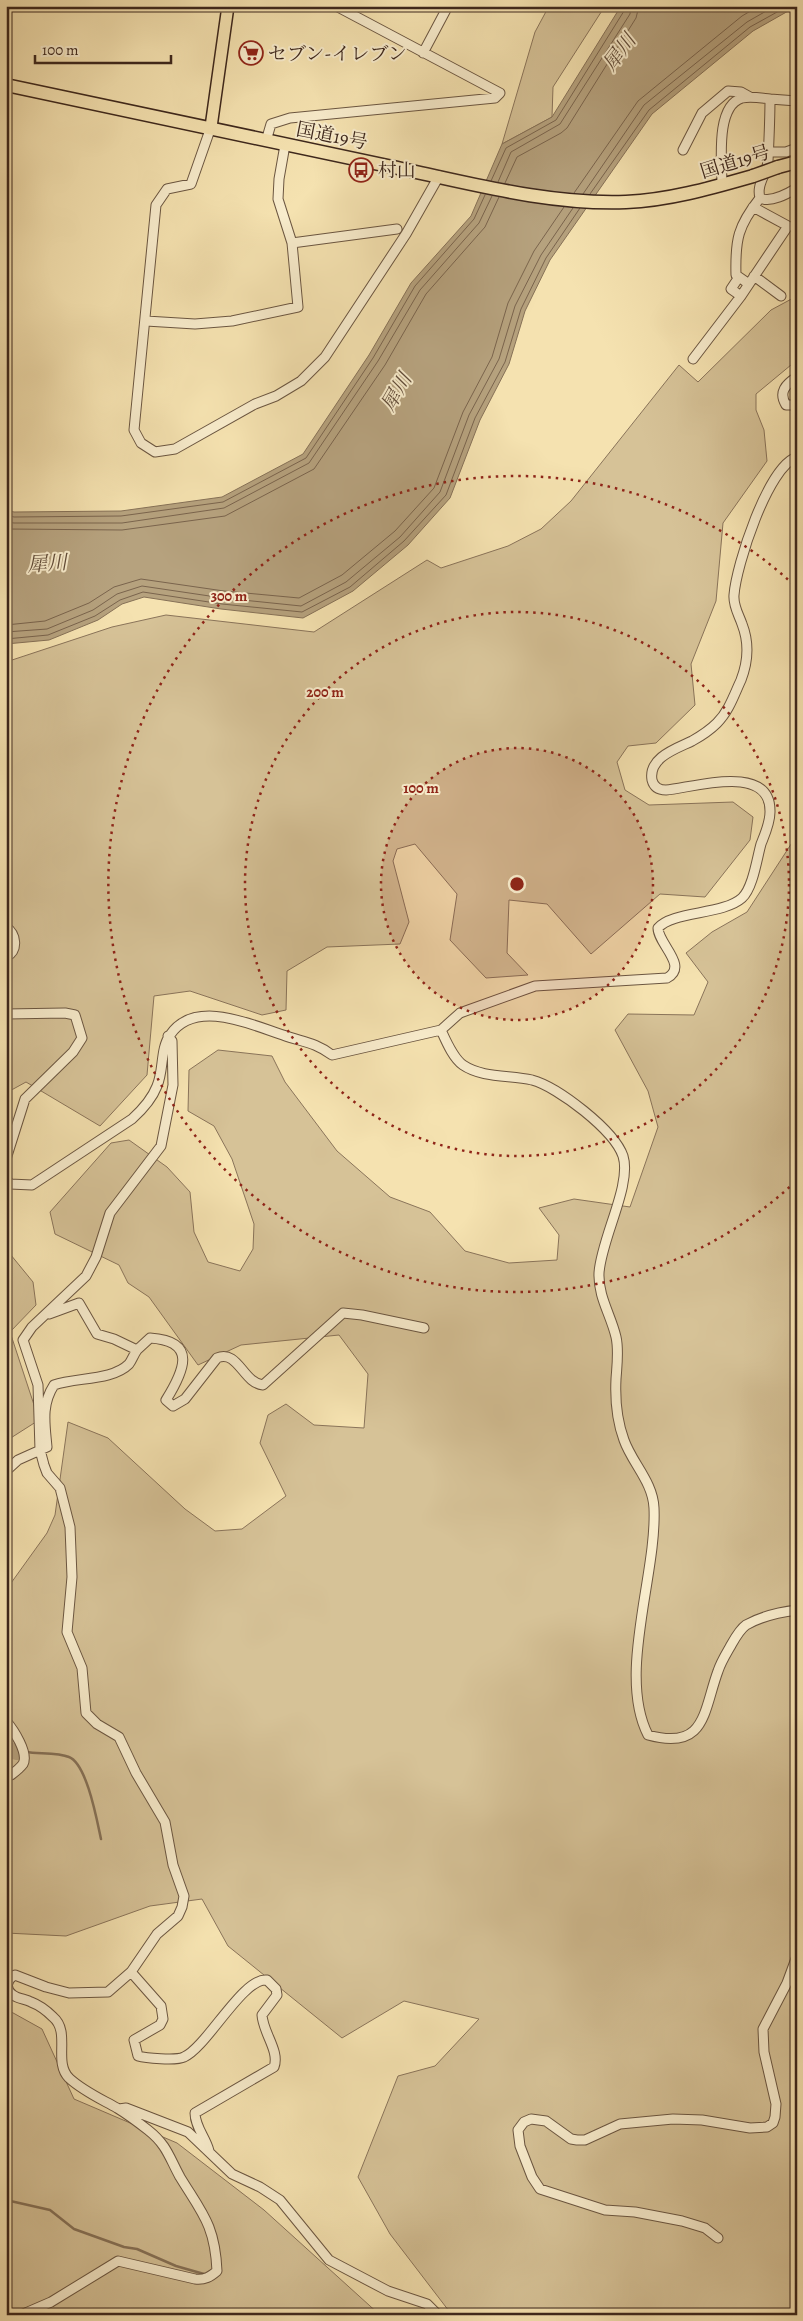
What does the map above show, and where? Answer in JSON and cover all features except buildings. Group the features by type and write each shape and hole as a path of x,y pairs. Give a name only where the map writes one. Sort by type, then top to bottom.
{"highway":[{"name":"国道19号","path":"6,85 211,127 285,145 556,200 645,201 684,196 797,162"}],"main road":[{"path":"211,127 228,6"}],"street":[{"path":"266,140 271,124 290,118 495,98 500,93 336,6"},
{"path":"423,53 448,6"},
{"path":"683,150 702,113 728,91 741,92 750,97"},
{"path":"722,185 722,142 725,114 729,107 740,99 750,97 797,101"},
{"path":"760,198 758,192 761,177 768,164 770,99"},
{"path":"211,127 191,184 167,189 156,205 134,430 141,443 155,452 175,449 254,404 276,396 301,382 325,357 443,177"},
{"path":"146,321 195,324 232,321 298,307 292,243 278,199 279,178 285,145"},
{"path":"768,152 786,152 797,148"},
{"path":"760,198 765,200 774,199 797,188"},
{"path":"760,198 740,228 736,254 736,275 752,280 781,296"},
{"path":"693,359 741,296 788,226 753,207"},
{"path":"292,243 397,229"},
{"path":"739,277 731,289 741,296"},
{"path":"797,377 784,388 782,394 786,404 797,405"},
{"path":"6,1179 14,1186 32,1185 132,1119 144,1108 158,1086 168,1036 182,1023 192,1019 222,1016 237,1019 318,1045 332,1055 441,1030 460,1013 530,988 667,978 672,975 675,970 672,957 658,933 658,928 662,924 735,902 747,892 770,814 767,798 760,790 741,782 721,781 694,785 684,789 659,790 652,781 653,774 657,763 665,754 705,733 728,709 742,677 747,650 746,634 734,600 739,570 747,541 770,484 780,469 797,457"},
{"path":"6,927 12,931 15,940 14,948 6,957"},
{"path":"6,1014 65,1012 75,1016 82,1038 73,1052 25,1099 6,1159"},
{"path":"441,1030 462,1064 480,1071 533,1080 564,1095 613,1139 623,1155 625,1168 623,1187 603,1249 599,1280 600,1294 617,1339 616,1406 624,1440 638,1464 654,1506 654,1524 646,1596 636,1666 640,1710 648,1735 670,1740 681,1739 693,1732 699,1726 704,1716 719,1669 745,1626 781,1612 797,1610"},
{"path":"21,2315 59,2297 118,2261 202,2280 217,2271 214,2243 205,2214 180,2176 164,2144 119,2109 102,2102 68,2077 62,2063 61,2036 55,2018 31,2002 13,1996 8,1989 7,1983 15,1975 46,1987 69,1993 96,1994 108,1992 132,1972 157,1934 178,1916 184,1896 173,1865 165,1822 136,1774 120,1737 97,1724 86,1714 82,1668 67,1632 72,1577 70,1527 60,1488 47,1472 40,1450 38,1385 23,1340 32,1327 86,1276 94,1262 110,1213 161,1146 173,1085 172,1042 168,1036"},
{"path":"46,1315 79,1304 97,1334 114,1339 137,1350"},
{"path":"6,1472 18,1460 47,1447 44,1408 47,1396 54,1385 111,1375 129,1364 137,1350 150,1338 165,1339 180,1348 183,1369 166,1400 173,1406 185,1399 217,1358 222,1356 233,1358 249,1380 255,1384 263,1385 343,1313 424,1328"},
{"path":"6,1721 24,1755 24,1763 11,1775 6,1774"},
{"path":"718,2238 705,2228 682,2221 635,2212 605,2210 540,2189 532,2177 520,2146 518,2130 524,2122 532,2119 546,2121 571,2139 577,2140 585,2140 620,2124 673,2119 702,2120 750,2128 767,2127 773,2123 776,2104 764,2052 763,2029 787,1983 797,1956"},
{"path":"132,1972 161,2006 163,2012 160,2025 134,2040 138,2056 144,2058 183,2058 199,2044 222,2015 259,1982 267,1980 276,1989 277,1995 262,2015 267,2038 276,2055 274,2066 195,2113 196,2123 207,2140 209,2151"},
{"path":"119,2109 126,2108 188,2132 232,2174 260,2187 280,2200 330,2260 388,2292 427,2304 438,2315"}],"shaded area":[{"path":"549,6 605,6 553,87 552,117 502,144 535,32"},
{"path":"797,296 797,360 756,394 756,410 764,430 767,461 723,523 716,601 691,664 695,705 656,743 628,746 617,762 625,790 649,805 733,802 753,817 750,840 705,897 660,894 591,954 547,904 509,900 507,953 528,975 486,978 450,940 457,894 415,844 397,849 393,861 409,922 400,944 327,947 287,971 286,1010 262,1015 190,991 154,996 147,1075 100,1126 26,1082 6,1093 6,662 112,627 166,615 314,632 427,560 441,568 508,546 541,529 571,501 679,365 698,382 771,310"},
{"path":"797,835 797,2315 452,2315 390,2234 358,2177 398,2076 435,2066 479,2019 404,2001 342,2038 228,1946 202,1899 150,1906 66,1936 6,1933 6,1590 47,1533 55,1515 68,1422 108,1438 185,1509 215,1531 242,1529 286,1496 260,1443 268,1415 286,1404 314,1425 364,1428 368,1374 339,1335 241,1345 198,1365 149,1297 128,1283 119,1265 55,1234 50,1212 111,1143 129,1140 167,1167 190,1192 194,1232 208,1262 240,1271 253,1249 254,1224 232,1159 214,1126 188,1111 189,1070 218,1050 272,1056 285,1082 337,1151 390,1197 430,1212 465,1251 509,1263 557,1260 559,1235 539,1208 574,1199 630,1207 658,1127 648,1091 615,1030 628,1014 694,1015 708,982 686,953 712,932 747,912"},
{"path":"6,1249 33,1282 36,1305 10,1332 39,1420 6,1441"},
{"path":"6,2009 42,2029 74,2099 177,2143 264,2210 380,2315 6,2315"}],"water":[{"name":"犀川","path":"621,6 797,6 753,31 652,114 550,260 525,311 509,364 480,420 450,498 408,545 353,591 303,618 221,609 144,597 122,604 98,620 49,640 6,644 6,510 14,512 121,511 222,497 303,454 369,355 411,283 471,216 502,144 552,117"}],"waterway":[{"path":"6,1749 17,1752"},
{"path":"26,1752 59,1754 69,1757 75,1762 86,1781 101,1839"},
{"path":"6,2200 50,2210 74,2229 124,2247 137,2249 176,2266 204,2274"}],"place":[{"name":"セブン-イレブン","path":"251,53"},
{"name":"村山","path":"361,170"}]}
